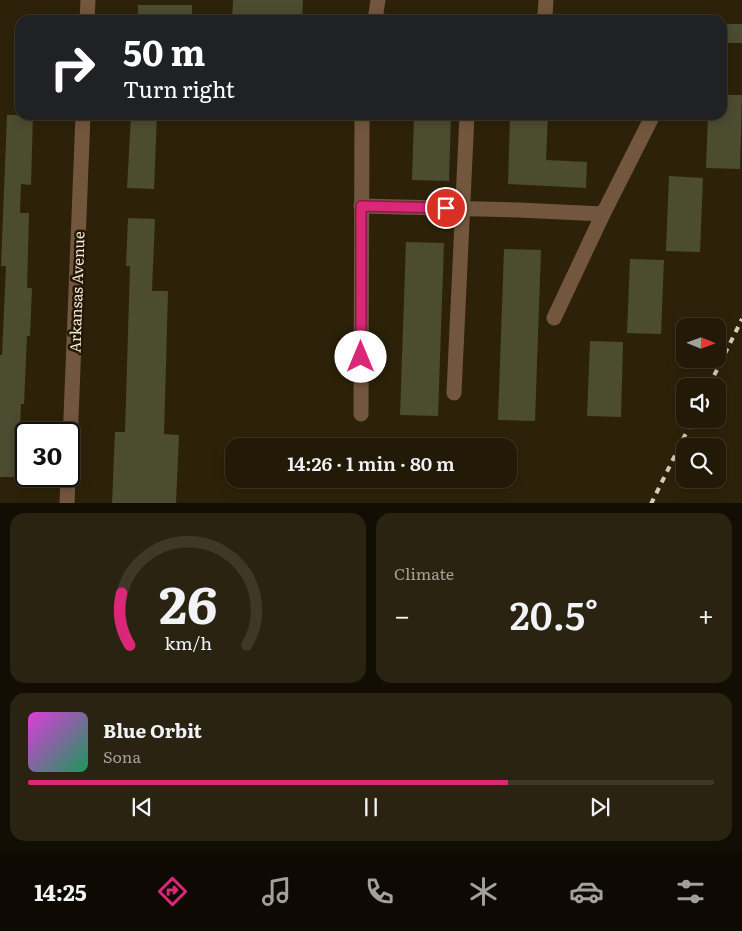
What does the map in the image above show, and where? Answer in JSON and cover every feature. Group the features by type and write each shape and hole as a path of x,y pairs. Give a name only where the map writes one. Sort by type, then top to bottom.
{"street":[{"path":"87,15 88,0"},
{"path":"376,15 378,0"},
{"path":"545,15 546,0"},
{"name":"Arkansas Avenue","path":"71,422 83,120"},
{"path":"361,414 362,120"},
{"path":"454,393 467,120"},
{"path":"554,318 603,214 650,120"},
{"path":"361,206 603,214"},
{"path":"67,503 68,487"}],"building":[{"path":"233,0 303,0 302,15 232,15"},
{"path":"138,5 192,5 192,15 138,15"},
{"path":"727,24 742,24 742,43 727,43"},
{"path":"727,95 742,95 740,169 706,168 708,120 727,120"},
{"path":"7,115 15,115 15,120 33,120 31,185 21,184 20,213 29,213 27,288 32,288 30,336 27,336 24,404 21,404 20,422 15,422 15,477 0,477 0,355 2,355 6,266 1,266"},
{"path":"131,120 157,120 154,189 127,188"},
{"path":"414,120 451,120 449,181 412,180"},
{"path":"510,120 548,120 546,160 587,162 586,188 508,184"},
{"path":"669,176 703,178 700,252 666,251"},
{"path":"128,218 155,219 152,291 168,291 164,434 179,435 176,503 112,503 115,432 125,432 130,266 126,266"},
{"path":"406,242 444,243 438,416 400,415"},
{"path":"504,249 541,250 535,421 498,420"},
{"path":"630,259 664,260 661,334 627,333"},
{"path":"590,341 623,342 621,417 587,416"}],"railway":[{"path":"713,378 742,319"},
{"path":"651,503 689,428"}],"route":[{"path":"361,357 361,206 446,208"}]}
